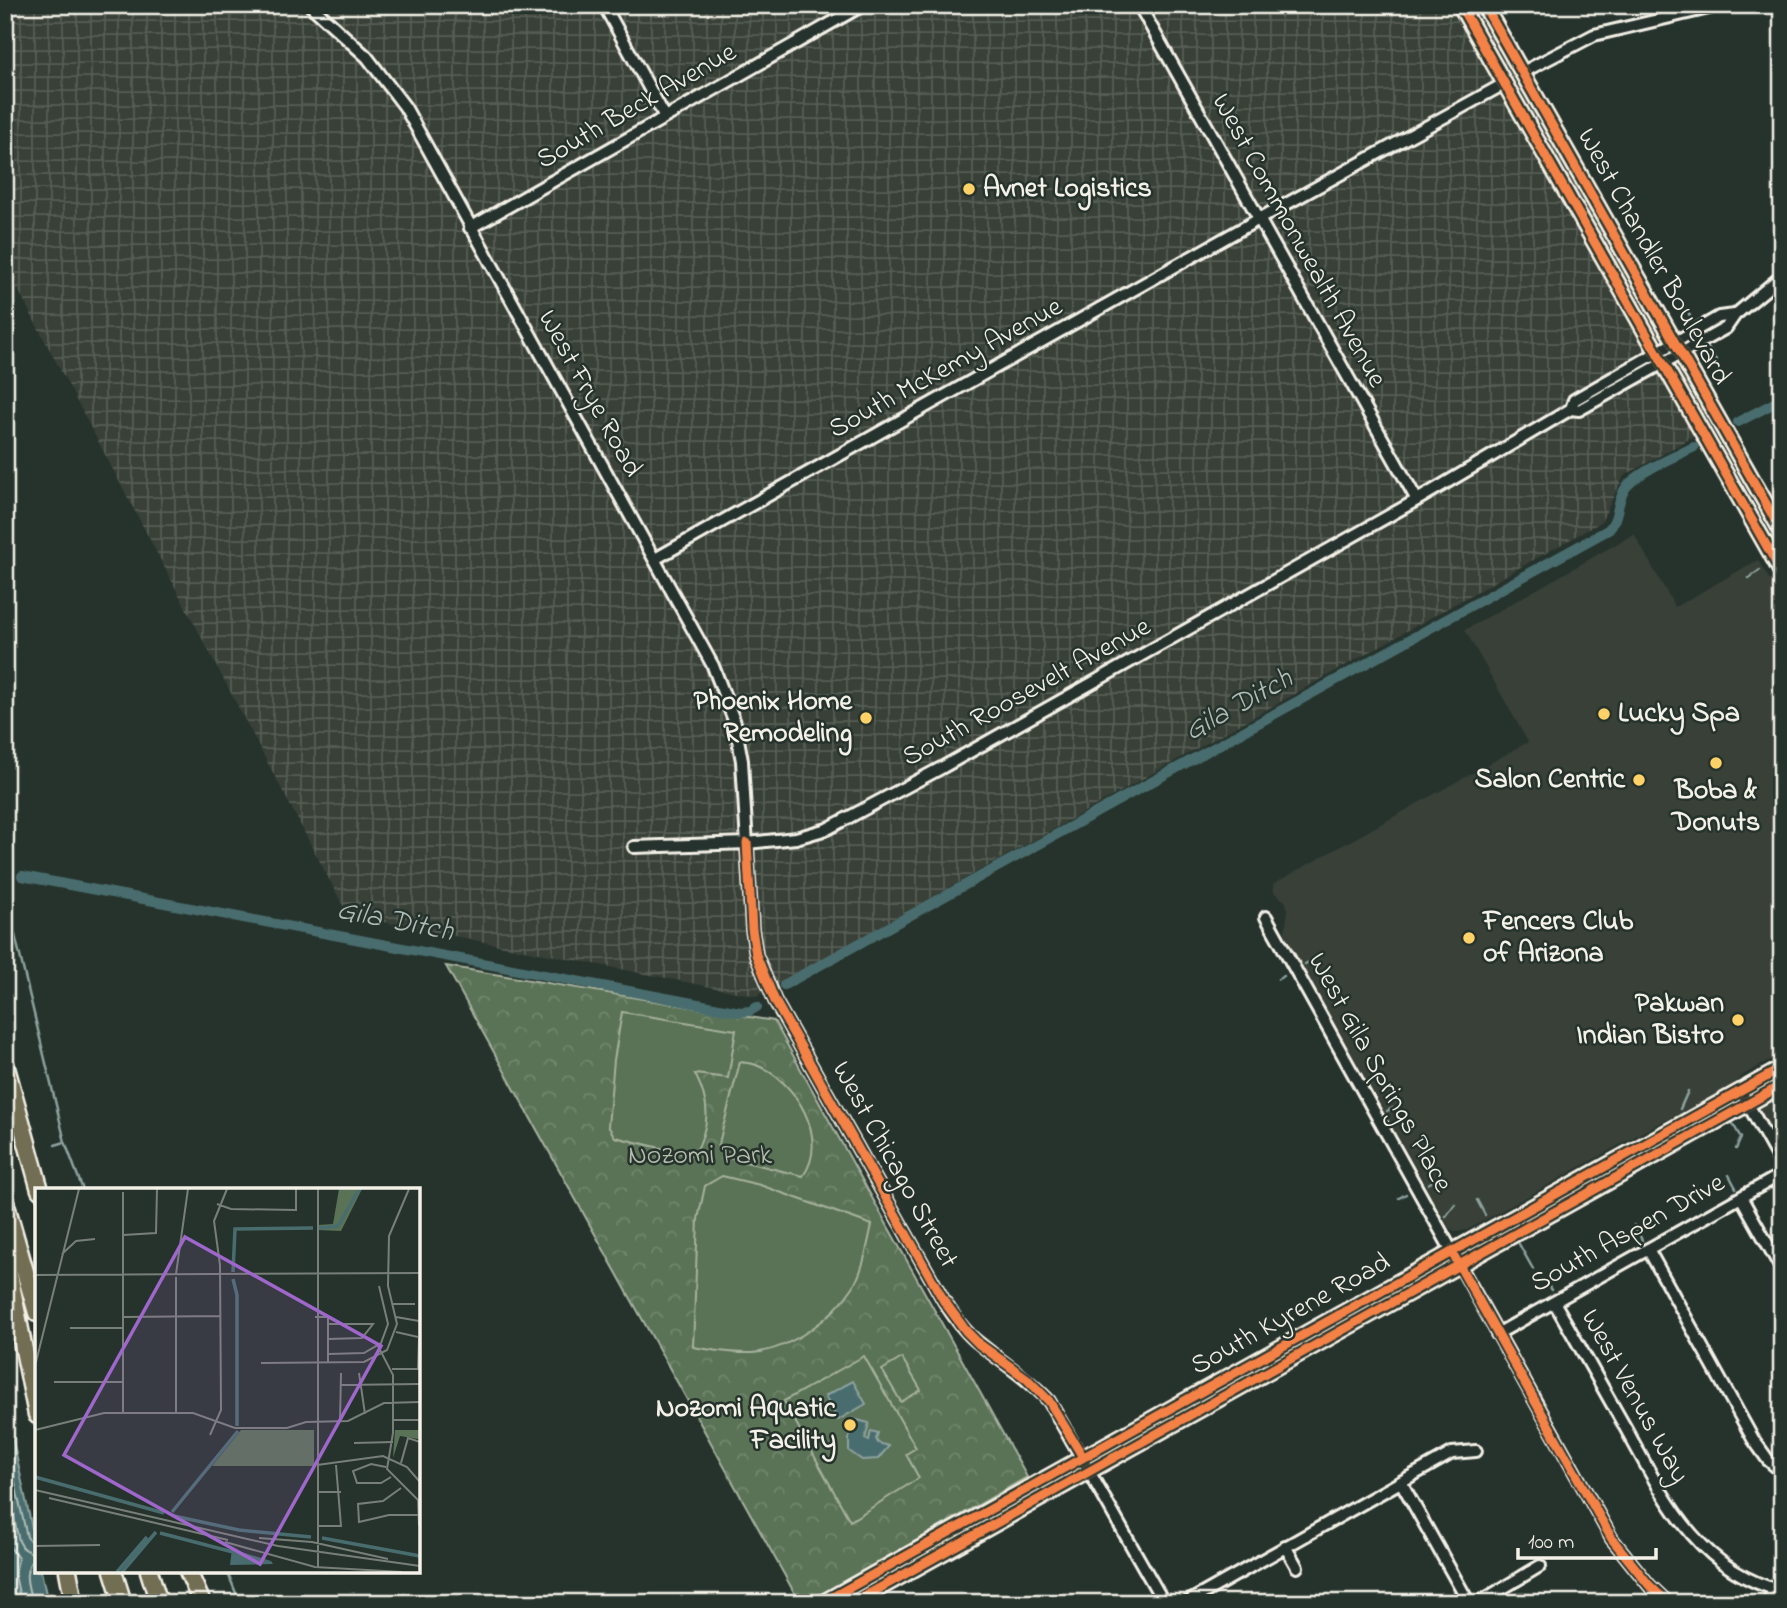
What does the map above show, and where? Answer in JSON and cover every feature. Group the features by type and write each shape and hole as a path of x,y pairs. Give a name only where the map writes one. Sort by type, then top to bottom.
{"highway":[{"path":"5,1064 41,1188"},
{"path":"5,1202 35,1306"},
{"path":"5,1254 35,1405"},
{"path":"68,1573 74,1603"},
{"path":"114,1573 123,1603"},
{"path":"150,1573 159,1603"},
{"path":"189,1573 202,1603"}],"main road":[{"name":"West Chandler Boulevard","path":"1460,5 1782,573"},
{"name":"West Chandler Boulevard","path":"1484,5 1782,532"},
{"name":"South Kyrene Road","path":"822,1603 1782,1068"},
{"name":"South Kyrene Road","path":"853,1603 1782,1085"}],"street":[{"name":"West Frye Road","path":"310,5 358,48 405,107 713,666 735,723 742,761 747,843"},
{"path":"604,5 664,117"},
{"name":"South Beck Avenue","path":"470,228 863,5"},
{"name":"West Commonwealth Avenue","path":"1139,5 1418,500"},
{"path":"1522,72 1594,35 1722,5"},
{"name":"South McKemy Avenue","path":"655,559 1504,84"},
{"name":"South Roosevelt Avenue","path":"634,847 747,843 796,838 827,829 943,767 1418,500 1571,409 1574,400 1677,348 1726,328 1735,315 1782,276"},
{"name":"West Chicago Street","path":"747,843 756,956 775,1001 944,1301 965,1331 1039,1390 1061,1419 1164,1603"},
{"name":"West Gila Springs Place","path":"1266,917 1612,1539 1664,1602"},
{"path":"1741,1091 1782,1166"},
{"name":"South Aspen Drive","path":"1497,1334 1782,1174"},
{"path":"1741,1197 1782,1270"},
{"path":"1647,1249 1753,1439 1768,1460 1782,1472"},
{"name":"West Venus Way","path":"1554,1302 1654,1480 1683,1526 1719,1560 1753,1580 1778,1590"},
{"path":"1186,1603 1452,1453 1476,1451"},
{"path":"1401,1482 1469,1603"},
{"path":"1285,1546 1297,1567"},
{"path":"1478,1603 1540,1566"},
{"path":"1768,1603 1778,1590"}],"shaded area":[{"path":"5,5 1483,5 1719,422 1624,476 1601,522 756,996 348,915 5,265"},
{"path":"1634,534 1675,607 1758,560 1782,601 1782,1054 1743,1075 1729,1088 1696,1107 1657,1124 1467,1230 1456,1232 1449,1228 1288,940 1285,932 1288,911 1286,902 1274,892 1273,884 1528,742 1465,630"},
{"path":"1782,1093 1782,1153 1759,1110 1763,1103"}],"green space":[{"name":"Nozomi Park","path":"446,966 774,1021 1027,1477 807,1603 800,1603"},
{"path":"622,1012 736,1030 728,1078 695,1074 706,1105 706,1125 694,1156 615,1137 608,1126"},
{"path":"740,1062 754,1064 784,1083 805,1112 813,1145 803,1176 725,1157 718,1147"},
{"path":"722,1176 760,1185 872,1225 860,1273 844,1299 809,1330 766,1351 737,1353 693,1347 698,1219 705,1186"},
{"name":"Nozomi Aquatic Facility","path":"864,1356 916,1448 906,1454 919,1478 850,1521 784,1401"},
{"path":"902,1358 921,1390 901,1402 882,1370"}],"water":[{"path":"853,1381 866,1404 838,1420 825,1396"},
{"path":"5,1404 35,1542 35,1573 41,1573 48,1603 5,1603"},
{"path":"853,1419 869,1423 865,1439 869,1440 871,1431 878,1433 878,1443 889,1446 878,1459 862,1460 849,1451"}],"waterway":[{"path":"1687,310 1693,322"},
{"path":"1708,348 1716,361"},
{"name":"Gila Ditch","path":"1738,422 1782,399"},
{"name":"Gila Ditch","path":"784,985 1608,530 1621,497 1633,480 1694,447"},
{"path":"1749,578 1760,570"},
{"name":"Gila Ditch","path":"22,876 740,1012 757,1007"},
{"path":"7,902 65,1142 82,1188"},
{"path":"1305,964 1311,961"},
{"path":"1278,979 1284,976"},
{"path":"1680,1109 1688,1091"},
{"path":"1387,1111 1393,1108"},
{"path":"1733,1124 1741,1138 1736,1149"},
{"path":"55,1145 65,1142"},
{"path":"1729,1175 1736,1188"},
{"path":"1428,1184 1435,1180"},
{"path":"1399,1198 1406,1194"},
{"path":"1477,1200 1485,1215"},
{"path":"1446,1216 1455,1204"},
{"path":"1634,1225 1642,1240"},
{"path":"1519,1244 1533,1269"},
{"path":"1547,1284 1551,1290"},
{"path":"228,1573 240,1603"},
{"path":"770,1597 773,1603"}],"cycle path":[{"path":"1460,5 1782,573"},
{"path":"1484,5 1782,532"},
{"path":"747,843 756,955 775,1001 944,1301 979,1344 1026,1378 1049,1401 1083,1457"},
{"path":"822,1603 1782,1068"},
{"path":"853,1603 1782,1085"},
{"path":"1454,1256 1612,1539 1649,1585 1668,1603"}],"place":[{"name":"Avnet Logistics","path":"969,189"},
{"name":"Lucky Spa","path":"1604,714"},
{"name":"Phoenix Home Remodeling","path":"866,718"},
{"name":"Boba & Donuts","path":"1716,763"},
{"name":"Salon Centric","path":"1639,780"},
{"name":"Fencers Club of Arizona","path":"1469,938"},
{"name":"Pakwan Indian Bistro","path":"1738,1020"},
{"name":"Nozomi Aquatic Facility","path":"850,1425"}]}
